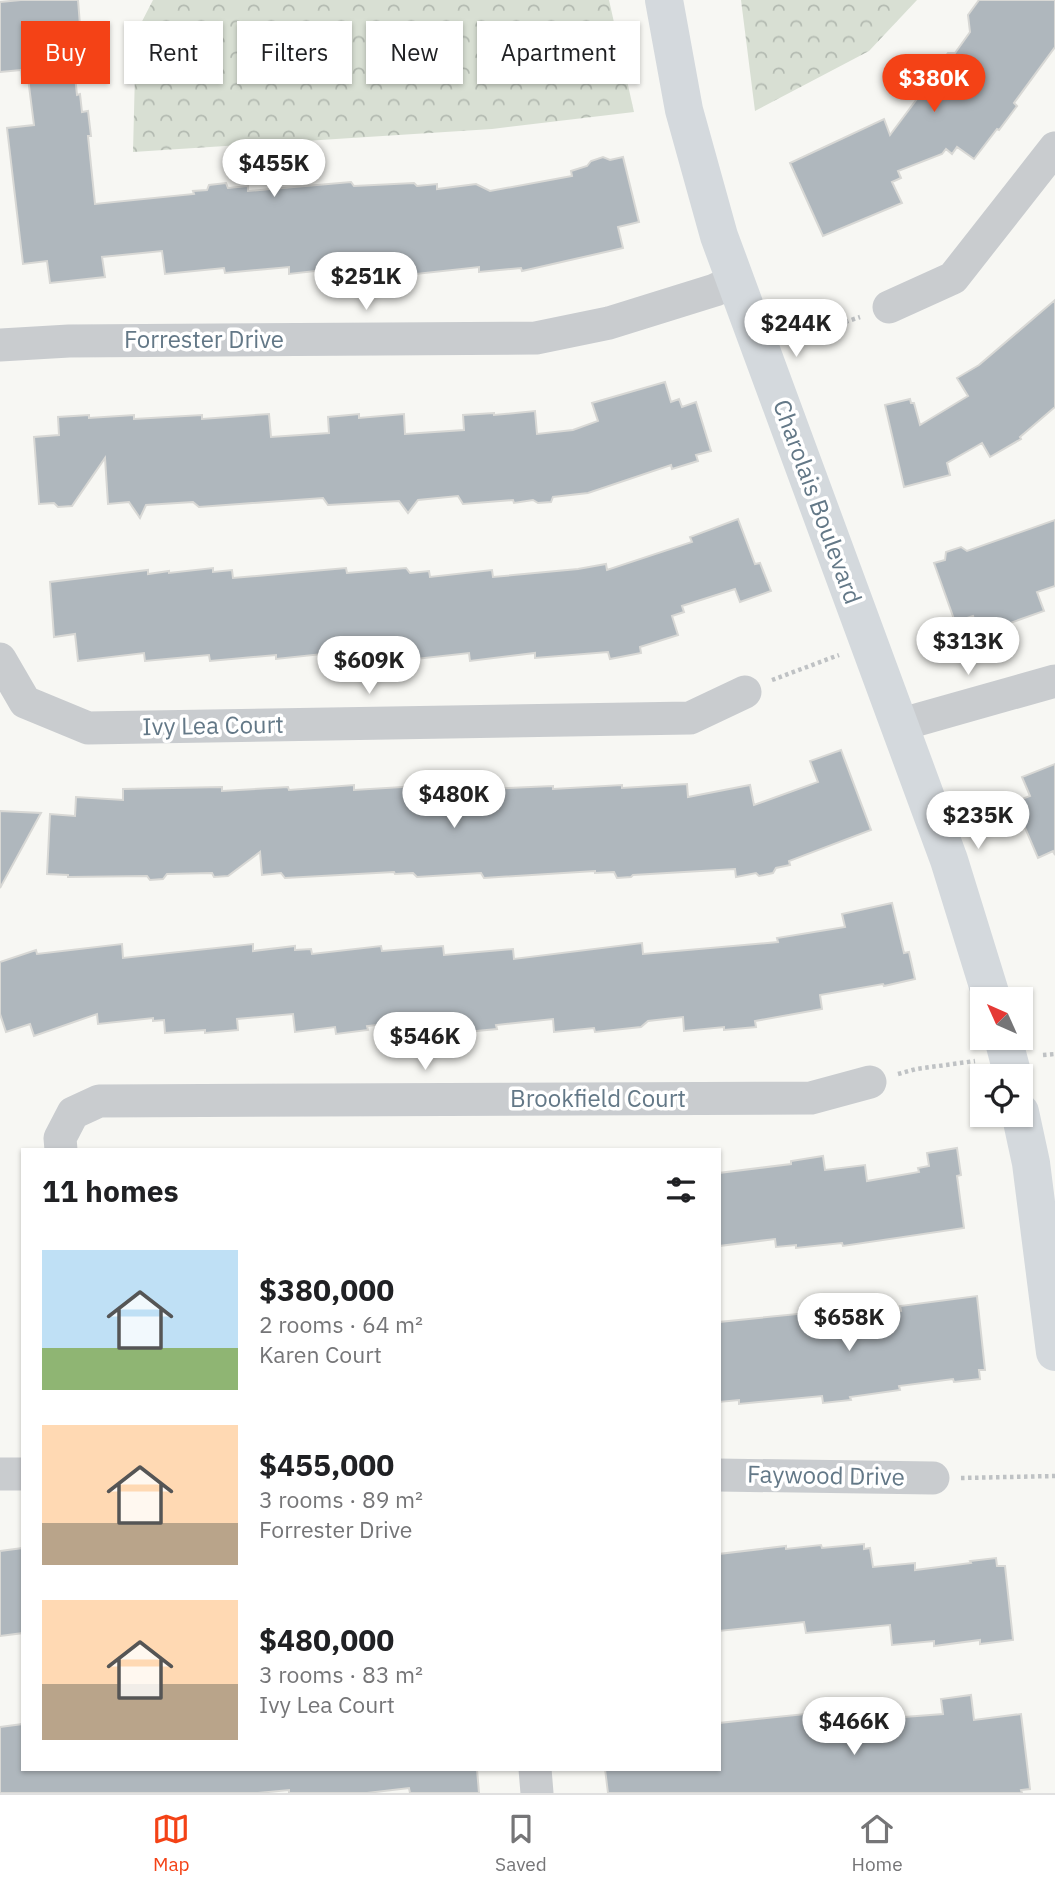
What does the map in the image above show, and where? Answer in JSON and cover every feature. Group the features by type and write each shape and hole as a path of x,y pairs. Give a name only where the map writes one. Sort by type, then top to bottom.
{"street":[{"name":"Charolais Boulevard","path":"664,0 684,110 719,236 949,860 988,987"},
{"path":"889,307 953,278 1055,148"},
{"name":"Forrester Drive","path":"0,345 69,341 536,338 609,323 715,290 736,280"},
{"name":"Ivy Lea Court","path":"0,659 25,702 88,728 690,718 745,692"},
{"path":"899,725 1055,681"},
{"name":"Brookfield Court","path":"61,1148 60,1138 73,1113 99,1101 811,1098 870,1082"},
{"path":"1023,1127 1031,1163 1055,1352"},
{"path":"0,1474 21,1474"},
{"name":"Faywood Drive","path":"721,1475 933,1478"},
{"path":"535,1771 537,1793"}],"path":[{"path":"762,352 889,307"},
{"path":"745,692 796,670 869,644"},
{"path":"870,1082 916,1069 1009,1057"},
{"path":"933,1478 1055,1476"}],"green space":[{"path":"153,0 609,0 614,21 477,21 477,84 628,84 634,112 492,129 133,152 135,84 223,84 223,21 142,21"},
{"path":"741,0 917,0 869,51 755,111"}],"building":[{"path":"78,0 80,21 21,21 21,70 0,72 0,2"},
{"path":"979,0 1055,0 1055,47 1014,103 1017,106 974,159 957,147 952,154 946,149 942,154 898,171 901,178 892,182 902,203 823,236 790,163 884,119 890,135 940,68 939,65 948,53 955,53 970,32 968,15"},
{"path":"29,84 76,84 82,112 88,111 95,204 194,194 193,191 207,190 209,185 226,183 228,188 248,186 248,191 351,182 354,186 437,184 437,189 476,184 490,191 572,176 571,171 587,166 591,161 603,157 610,160 623,157 639,222 618,227 623,248 522,271 521,268 479,272 479,267 416,274 415,267 352,274 351,267 289,274 289,267 225,273 224,268 165,274 162,251 102,257 105,277 50,283 47,261 23,264 7,128 34,125"},
{"path":"1055,300 1055,407 1020,437 1021,439 990,457 982,443 947,463 950,475 904,487 885,405 910,399 911,403 914,403 920,425 968,396 957,378 979,365"},
{"path":"665,382 671,402 679,399 682,407 696,402 711,451 696,455 698,461 672,469 671,465 588,493 553,497 551,502 538,503 533,500 514,503 513,500 463,504 458,496 418,500 408,513 399,501 328,505 323,498 199,507 193,502 146,505 140,518 129,502 108,504 105,458 72,506 39,504 34,437 59,435 58,417 134,415 134,419 202,415 202,419 269,414 271,437 329,433 328,417 359,414 359,418 404,414 405,434 464,430 463,415 535,411 537,434 573,430 598,421 592,403"},
{"path":"738,519 755,564 760,563 771,591 740,602 735,589 682,606 684,612 672,616 678,635 640,647 641,653 610,659 608,652 535,658 535,653 470,661 469,653 407,660 406,654 342,660 341,652 276,659 276,655 210,661 209,655 145,661 144,653 78,661 75,634 54,637 50,582 148,570 148,574 213,568 213,572 232,570 233,578 346,568 347,573 406,568 410,573 429,571 430,577 492,570 493,577 606,564 607,570 692,542 690,537"},
{"path":"1055,520 1055,586 1037,592 1044,611 979,634 973,616 955,622 934,563 945,560 946,552 961,547 967,551"},
{"path":"841,750 871,830 789,861 790,865 776,868 773,873 759,876 756,873 736,877 735,869 617,878 614,872 595,871 484,878 481,873 417,877 413,873 394,872 285,878 281,873 262,875 260,852 228,876 214,877 212,873 167,874 163,879 150,880 147,876 68,877 47,874 50,814 75,816 76,797 123,800 123,789 222,787 222,791 288,787 289,790 354,785 354,790 418,786 418,790 487,786 487,789 553,786 553,789 687,784 688,797 750,785 754,805 818,782 810,761"},
{"path":"1055,764 1055,855 1053,851 1038,858 1014,802 1030,796 1022,777"},
{"path":"0,811 41,813 0,888"},
{"path":"892,903 904,953 909,952 915,979 820,995 822,1009 755,1021 756,1027 684,1031 683,1017 648,1021 641,1027 595,1032 594,1028 554,1032 553,1019 496,1025 497,1029 424,1033 423,1020 367,1026 368,1030 336,1034 335,1027 295,1032 293,1014 237,1019 238,1030 165,1033 164,1020 153,1021 153,1018 98,1024 97,1014 34,1036 30,1024 6,1032 0,1014 0,962 36,950 37,954 122,944 123,958 253,944 253,951 295,946 295,950 311,949 312,954 381,946 382,951 443,946 444,955 513,949 514,959 642,943 643,954 778,942 777,938 845,927 842,914"},
{"path":"957,1148 961,1175 957,1176 964,1228 843,1246 842,1243 796,1248 796,1245 776,1247 775,1239 721,1246 721,1173 791,1164 791,1161 823,1156 825,1170 865,1165 867,1181 919,1172 918,1168 929,1166 927,1153"},
{"path":"977,1296 985,1370 979,1370 980,1379 954,1382 953,1379 899,1386 900,1390 823,1403 822,1396 739,1404 739,1400 721,1402 721,1322 807,1313 808,1321 901,1311 900,1306"},
{"path":"864,1544 864,1549 870,1548 873,1567 915,1563 915,1570 996,1558 997,1566 1005,1566 1013,1640 980,1644 980,1640 934,1646 934,1641 892,1645 890,1625 806,1633 804,1622 721,1631 721,1554 786,1546 786,1549 821,1545 822,1548"},
{"path":"21,1548 21,1633 0,1636 0,1551"},
{"path":"971,1695 974,1720 1021,1714 1030,1789 1021,1790 1022,1793 608,1793 605,1771 721,1771 721,1723 805,1714 806,1723 890,1712 891,1718 943,1714 941,1699"},
{"path":"21,1724 21,1771 477,1771 479,1793 410,1793 409,1788 367,1793 289,1793 289,1790 258,1793 0,1793 0,1727"}]}
